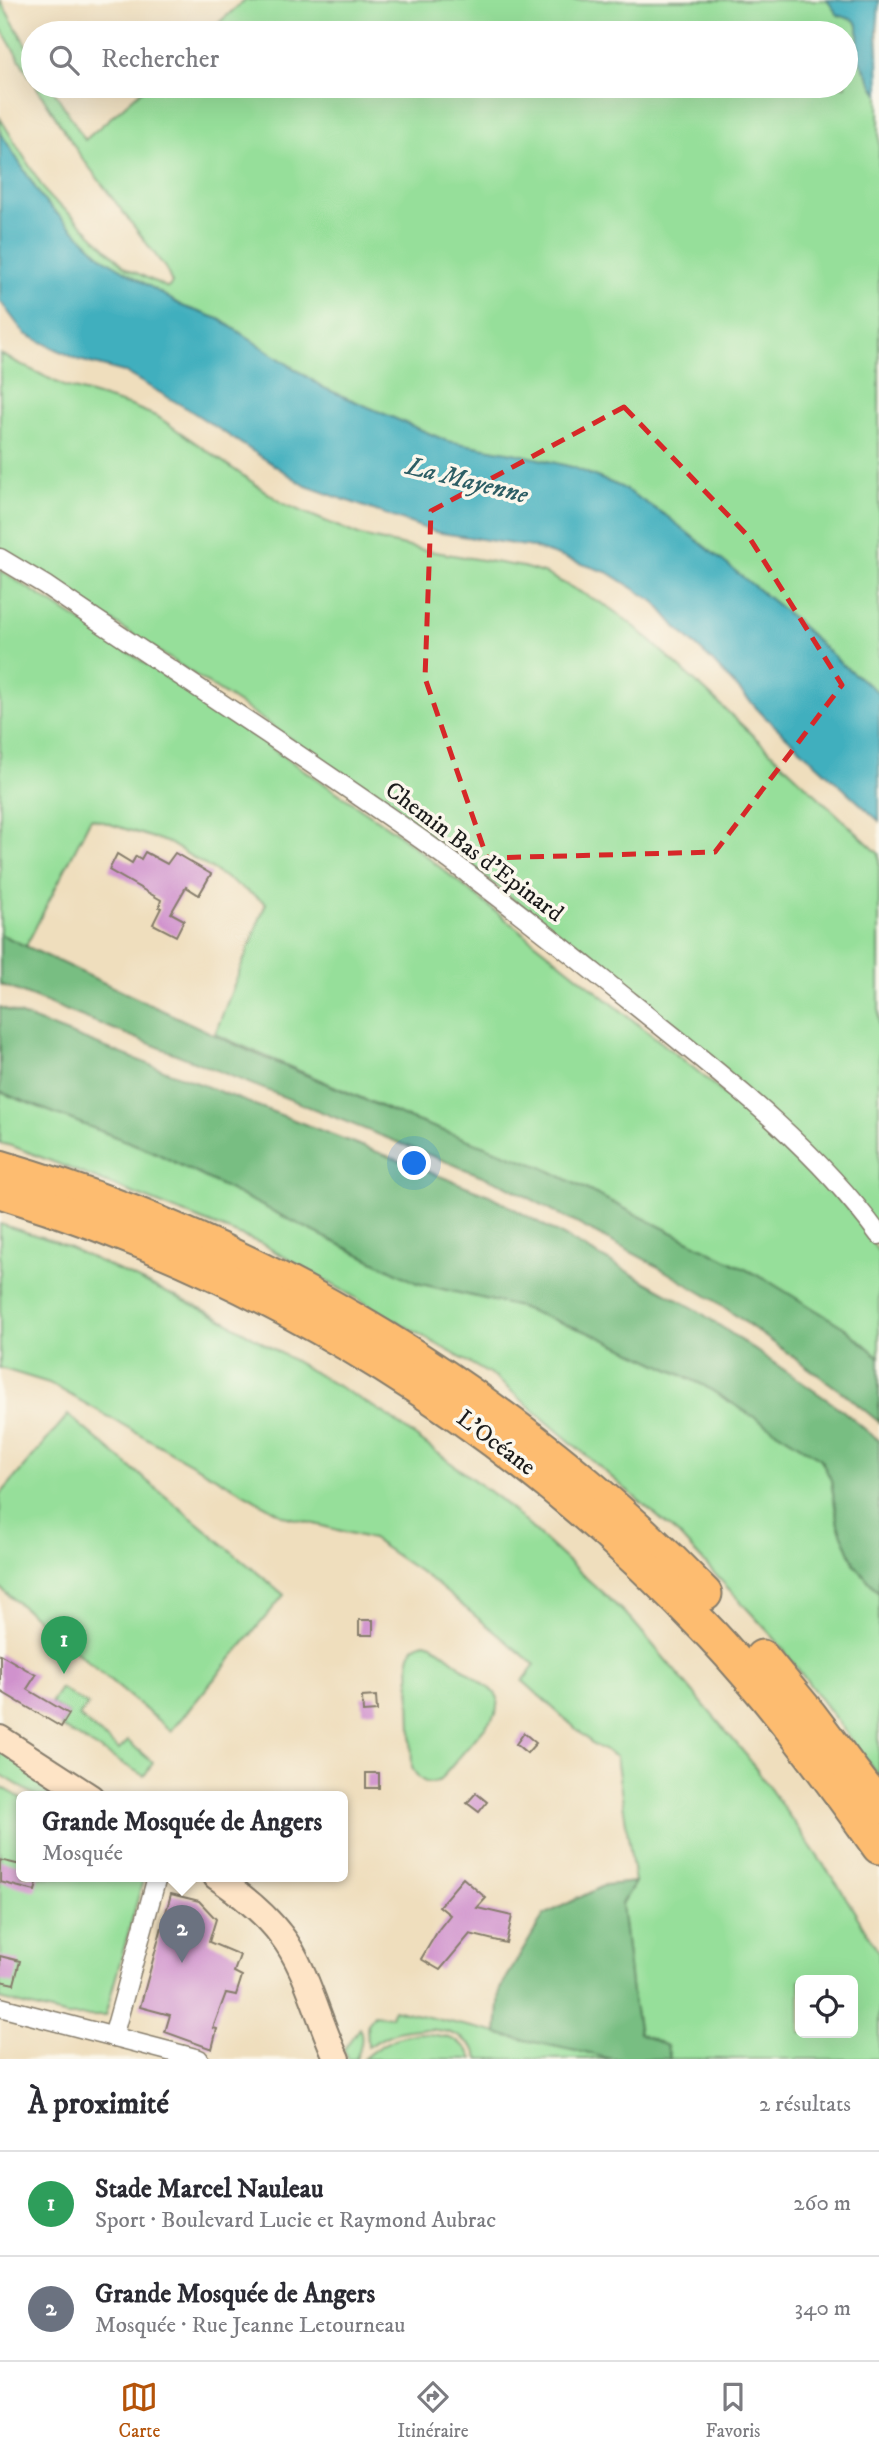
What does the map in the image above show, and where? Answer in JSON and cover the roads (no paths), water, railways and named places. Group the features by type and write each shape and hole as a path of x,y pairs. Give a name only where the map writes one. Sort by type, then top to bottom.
{"highway":[{"name":"L’Océane","path":"0,1167 137,1214 249,1264 385,1338 492,1409 614,1507 685,1574 769,1665 879,1807"},
{"name":"L’Océane","path":"0,1191 153,1245 268,1300 362,1352 530,1467 627,1550 714,1637 816,1760 879,1847"}],"street":[{"name":"Chemin Bas d'Epinard","path":"0,558 45,585 330,776 435,850 652,1019 754,1104 825,1170 879,1235"},
{"path":"0,1738 82,1791"},
{"path":"113,2037 156,1882"},
{"path":"222,1882 254,1907 282,1936 300,1970 337,2059"},
{"path":"0,2007 199,2059"}],"water":[{"path":"827,0 879,0 879,96 859,59 858,21 838,15"},
{"name":"La Mayenne","path":"0,132 43,200 103,258 182,306 219,319 324,388 447,441 572,467 621,487 668,517 786,612 844,666 879,693 879,821 764,716 655,602 609,573 532,547 435,532 306,486 188,409 124,372 79,360 25,334 0,301"}],"place":[{"name":"Stade Marcel Nauleau","path":"64,1674"},
{"name":"Grande Mosquée de Angers","path":"182,1963"}]}
